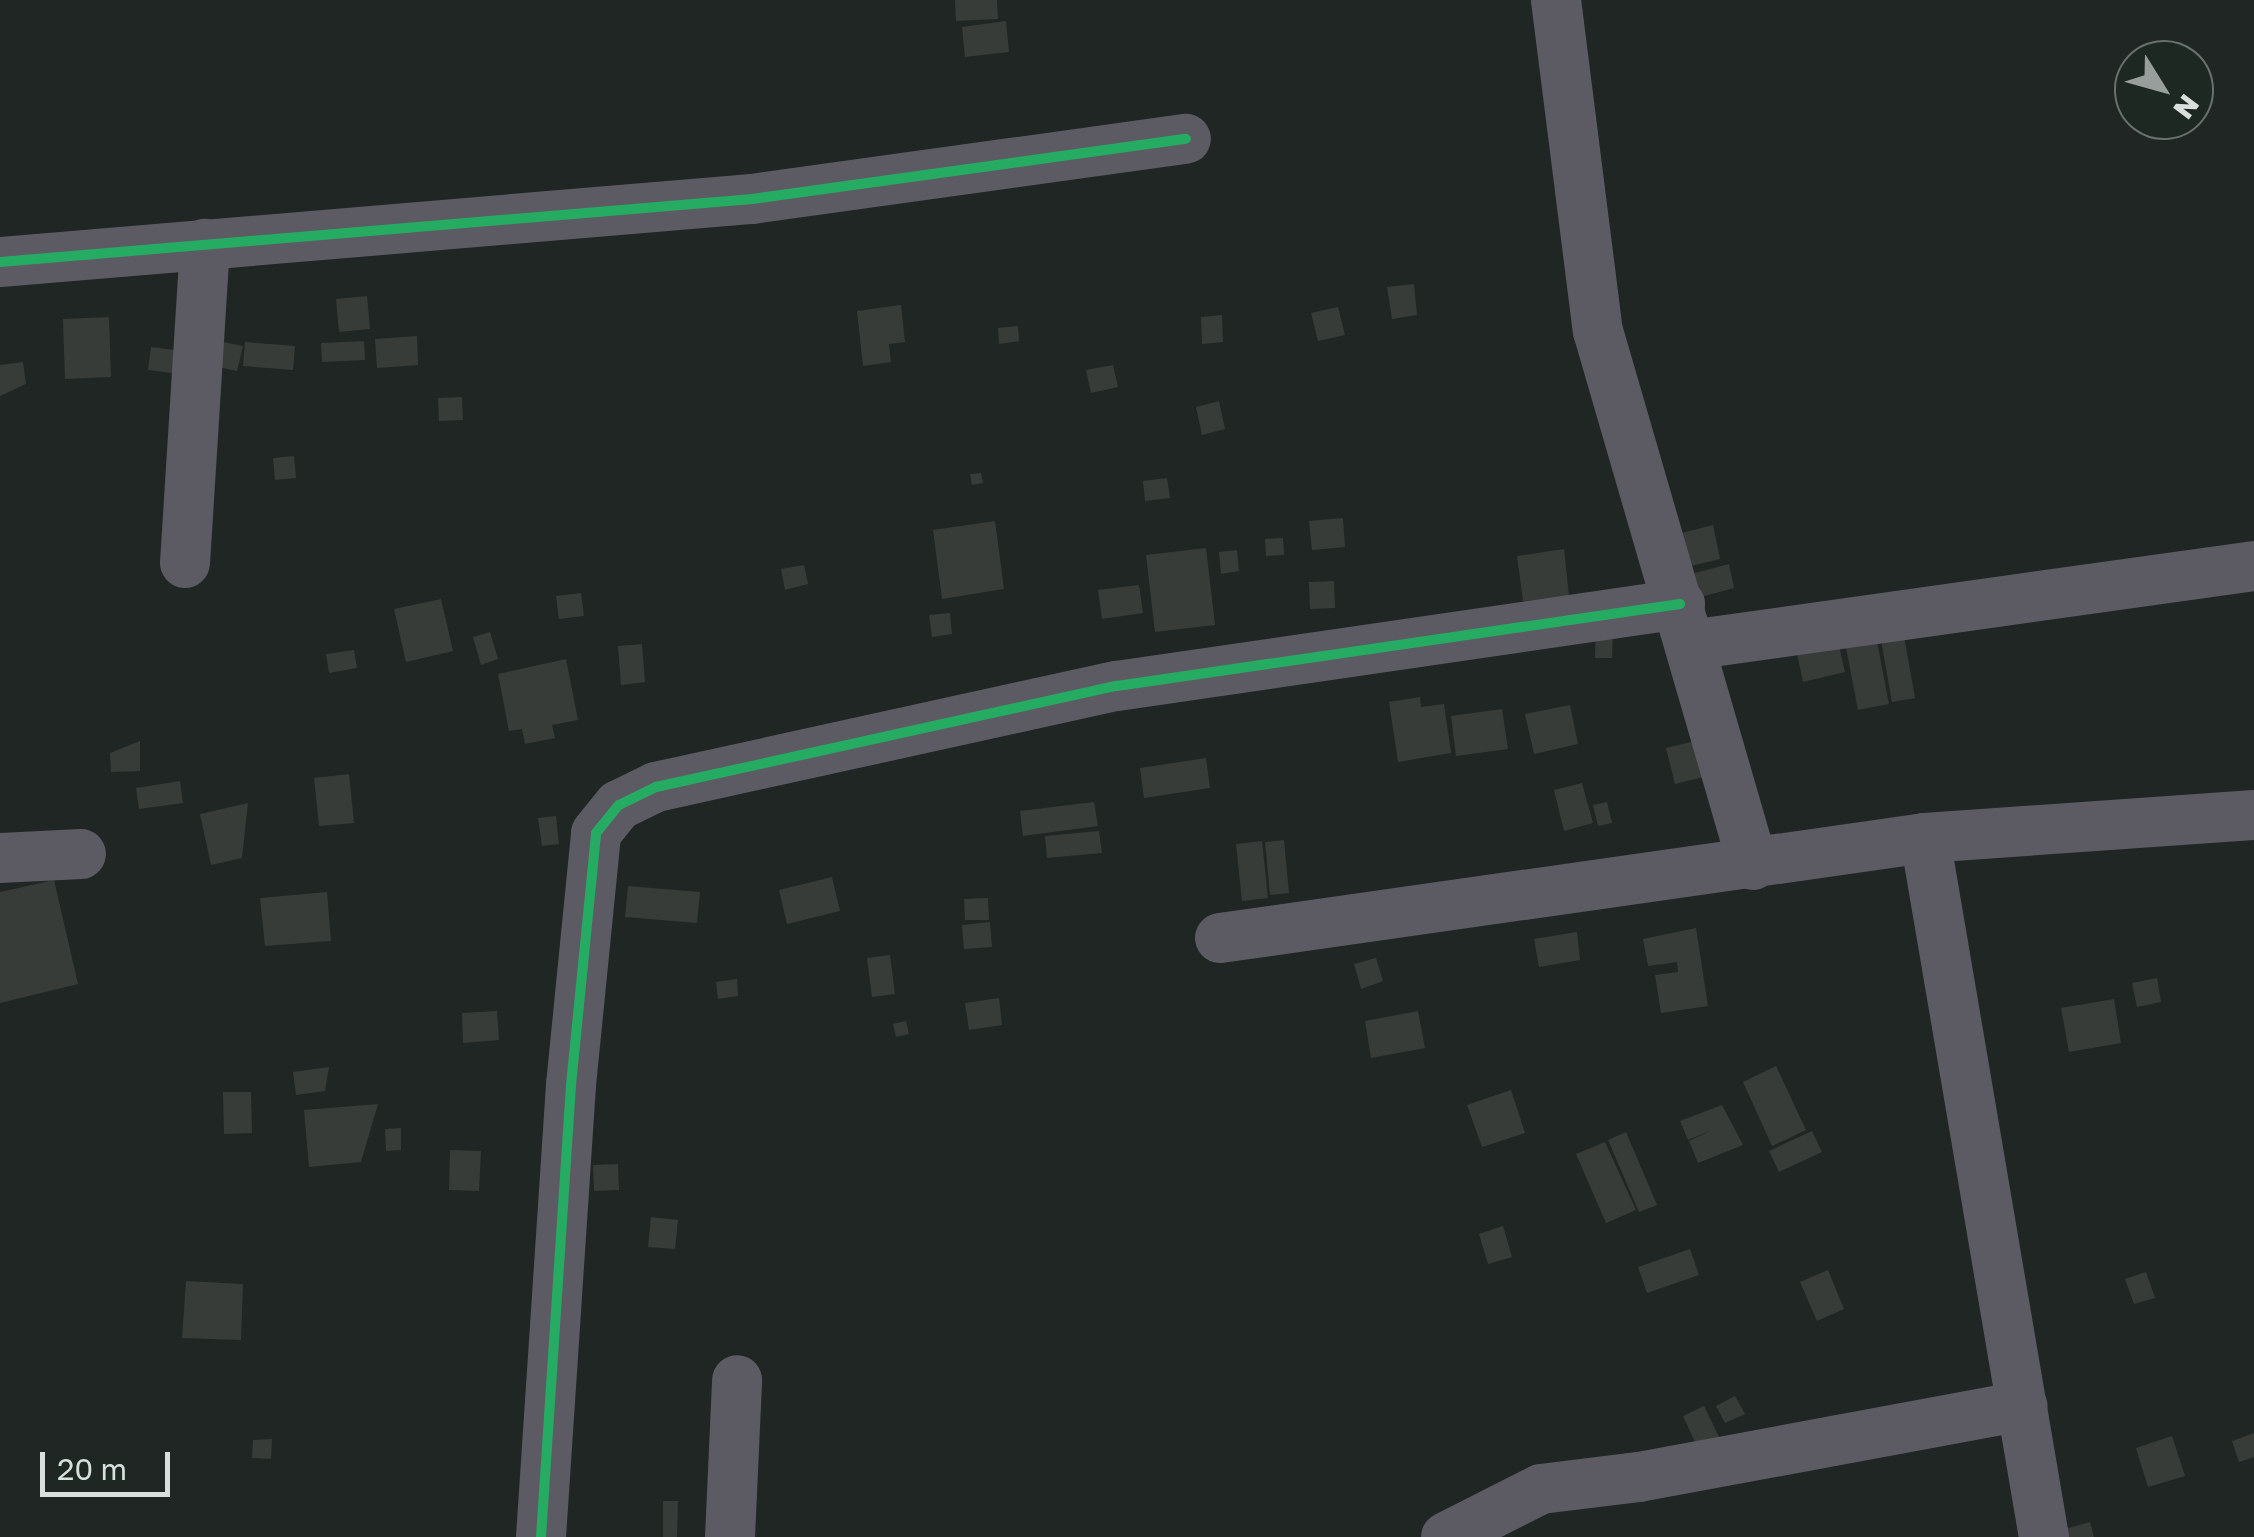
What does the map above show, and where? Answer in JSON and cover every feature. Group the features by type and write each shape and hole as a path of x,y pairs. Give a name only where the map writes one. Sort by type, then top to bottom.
{"street":[{"path":"1556,0 1598,332 1753,866"},
{"path":"0,262 752,198 1186,139"},
{"path":"185,563 205,244"},
{"path":"541,1537 571,1085 596,833 619,805 656,787 1117,686 2254,566"},
{"path":"1220,938 1753,866 1926,838 2252,827"},
{"path":"1926,838 2044,1537"},
{"path":"0,858 81,854"},
{"path":"730,1537 736,1380"},
{"path":"1446,1537 1541,1489 1639,1477 2022,1406"}],"building":[{"path":"955,0 997,0 998,19 956,21"},
{"path":"1006,21 1009,52 965,57 962,27"},
{"path":"1414,284 1417,315 1392,319 1387,287"},
{"path":"367,296 370,329 339,332 336,299"},
{"path":"901,305 905,342 889,344 891,362 863,366 857,311"},
{"path":"1338,307 1345,335 1318,341 1311,313"},
{"path":"1222,315 1223,342 1202,344 1201,317"},
{"path":"109,317 111,377 65,379 63,319"},
{"path":"1018,326 1019,341 999,344 998,328"},
{"path":"417,336 418,365 377,368 375,339"},
{"path":"364,341 365,360 322,362 321,343"},
{"path":"223,342 243,346 237,371 218,367"},
{"path":"245,342 295,346 293,370 243,366"},
{"path":"151,347 182,351 179,374 148,370"},
{"path":"23,362 26,384 0,396 0,365"},
{"path":"1113,365 1118,387 1091,393 1086,370"},
{"path":"462,397 463,420 439,421 438,398"},
{"path":"1219,401 1225,429 1202,435 1196,407"},
{"path":"294,456 296,478 275,480 273,458"},
{"path":"981,473 983,483 972,485 970,474"},
{"path":"1167,478 1170,498 1145,501 1143,481"},
{"path":"1343,518 1345,547 1312,550 1309,521"},
{"path":"995,521 1004,589 942,599 933,530"},
{"path":"1713,525 1720,559 1675,570 1667,537"},
{"path":"1283,538 1284,555 1266,556 1265,539"},
{"path":"1206,548 1215,625 1155,632 1146,555"},
{"path":"1564,549 1569,596 1523,601 1517,556"},
{"path":"1237,550 1239,571 1221,574 1219,552"},
{"path":"1729,564 1734,588 1697,598 1691,574"},
{"path":"804,565 808,584 785,590 781,569"},
{"path":"1334,581 1335,608 1310,609 1309,582"},
{"path":"1139,585 1143,613 1102,619 1098,590"},
{"path":"581,593 584,616 559,619 556,596"},
{"path":"441,599 453,651 406,662 394,609"},
{"path":"950,613 952,634 932,637 929,615"},
{"path":"1902,625 1915,698 1892,702 1879,629"},
{"path":"1874,626 1889,704 1858,710 1843,632"},
{"path":"1596,628 1613,629 1612,658 1595,658"},
{"path":"1835,629 1845,672 1803,682 1794,639"},
{"path":"490,632 498,659 481,665 473,637"},
{"path":"642,644 645,682 621,685 618,646"},
{"path":"354,650 357,668 329,673 326,654"},
{"path":"566,659 578,720 552,725 555,738 525,744 522,729 509,731 498,674"},
{"path":"1420,697 1421,707 1444,704 1451,753 1398,762 1389,702"},
{"path":"1570,705 1578,744 1534,754 1525,714"},
{"path":"1502,709 1508,749 1456,756 1451,716"},
{"path":"1712,737 1720,773 1675,784 1666,748"},
{"path":"140,741 140,771 111,772 110,753"},
{"path":"1206,758 1210,788 1144,798 1140,768"},
{"path":"349,774 354,823 319,826 314,778"},
{"path":"180,781 183,803 139,809 136,788"},
{"path":"1582,783 1593,823 1564,831 1554,790"},
{"path":"1094,802 1098,826 1023,836 1020,811"},
{"path":"1607,802 1612,823 1598,826 1593,805"},
{"path":"248,803 242,858 211,865 200,814"},
{"path":"556,816 559,844 542,846 538,818"},
{"path":"1099,831 1102,853 1047,858 1045,836"},
{"path":"1284,840 1289,893 1270,895 1265,842"},
{"path":"1262,841 1268,898 1242,901 1236,844"},
{"path":"832,877 840,911 787,924 779,890"},
{"path":"54,880 78,984 0,1003 0,892"},
{"path":"628,886 700,892 697,923 625,917"},
{"path":"327,892 331,941 265,946 260,898"},
{"path":"988,898 989,920 965,920 964,899"},
{"path":"990,922 992,947 964,949 962,925"},
{"path":"1696,928 1708,1006 1661,1013 1655,975 1678,972 1677,962 1648,966 1643,939"},
{"path":"1577,932 1580,960 1539,967 1534,939"},
{"path":"890,955 895,994 872,997 867,958"},
{"path":"1376,958 1383,981 1361,989 1354,964"},
{"path":"2157,978 2161,1002 2137,1007 2132,983"},
{"path":"737,979 738,996 718,999 716,982"},
{"path":"999,998 1002,1025 969,1030 965,1003"},
{"path":"2114,999 2121,1043 2069,1052 2061,1008"},
{"path":"497,1011 499,1040 463,1043 462,1013"},
{"path":"1418,1011 1425,1048 1371,1058 1365,1021"},
{"path":"906,1021 909,1034 896,1037 893,1024"},
{"path":"1776,1066 1806,1130 1772,1146 1743,1082"},
{"path":"329,1067 325,1091 296,1095 293,1072"},
{"path":"1511,1090 1525,1133 1482,1147 1467,1105"},
{"path":"223,1092 251,1092 252,1133 224,1134"},
{"path":"378,1104 361,1162 309,1167 304,1110"},
{"path":"1722,1105 1743,1145 1698,1163 1689,1141 1712,1130 1688,1140 1680,1121"},
{"path":"401,1128 401,1150 386,1151 385,1129"},
{"path":"1812,1131 1822,1152 1779,1172 1769,1151"},
{"path":"1626,1132 1657,1205 1639,1212 1608,1140"},
{"path":"1605,1142 1636,1210 1606,1223 1576,1154"},
{"path":"450,1150 481,1151 479,1191 449,1190"},
{"path":"618,1164 619,1190 594,1191 593,1165"},
{"path":"651,1217 678,1220 675,1249 648,1247"},
{"path":"1503,1226 1512,1257 1488,1264 1479,1234"},
{"path":"1690,1249 1699,1275 1647,1293 1638,1267"},
{"path":"1828,1270 1844,1309 1817,1321 1800,1282"},
{"path":"2146,1272 2155,1298 2134,1304 2125,1279"},
{"path":"186,1281 243,1284 241,1340 182,1338"},
{"path":"1735,1396 1745,1414 1725,1423 1716,1406"},
{"path":"1704,1406 1721,1441 1699,1451 1683,1416"},
{"path":"2254,1433 2254,1457 2239,1462 2232,1441"},
{"path":"2172,1436 2185,1476 2148,1487 2136,1448"},
{"path":"272,1439 271,1459 252,1458 253,1440"},
{"path":"663,1501 678,1501 677,1537 663,1537"},
{"path":"2090,1522 2094,1537 2068,1537 2065,1529"}],"cycle path":[{"path":"0,262 752,199 1186,139"},
{"path":"541,1537 571,1085 596,833 619,805 656,787 1117,686 1680,604"}]}
